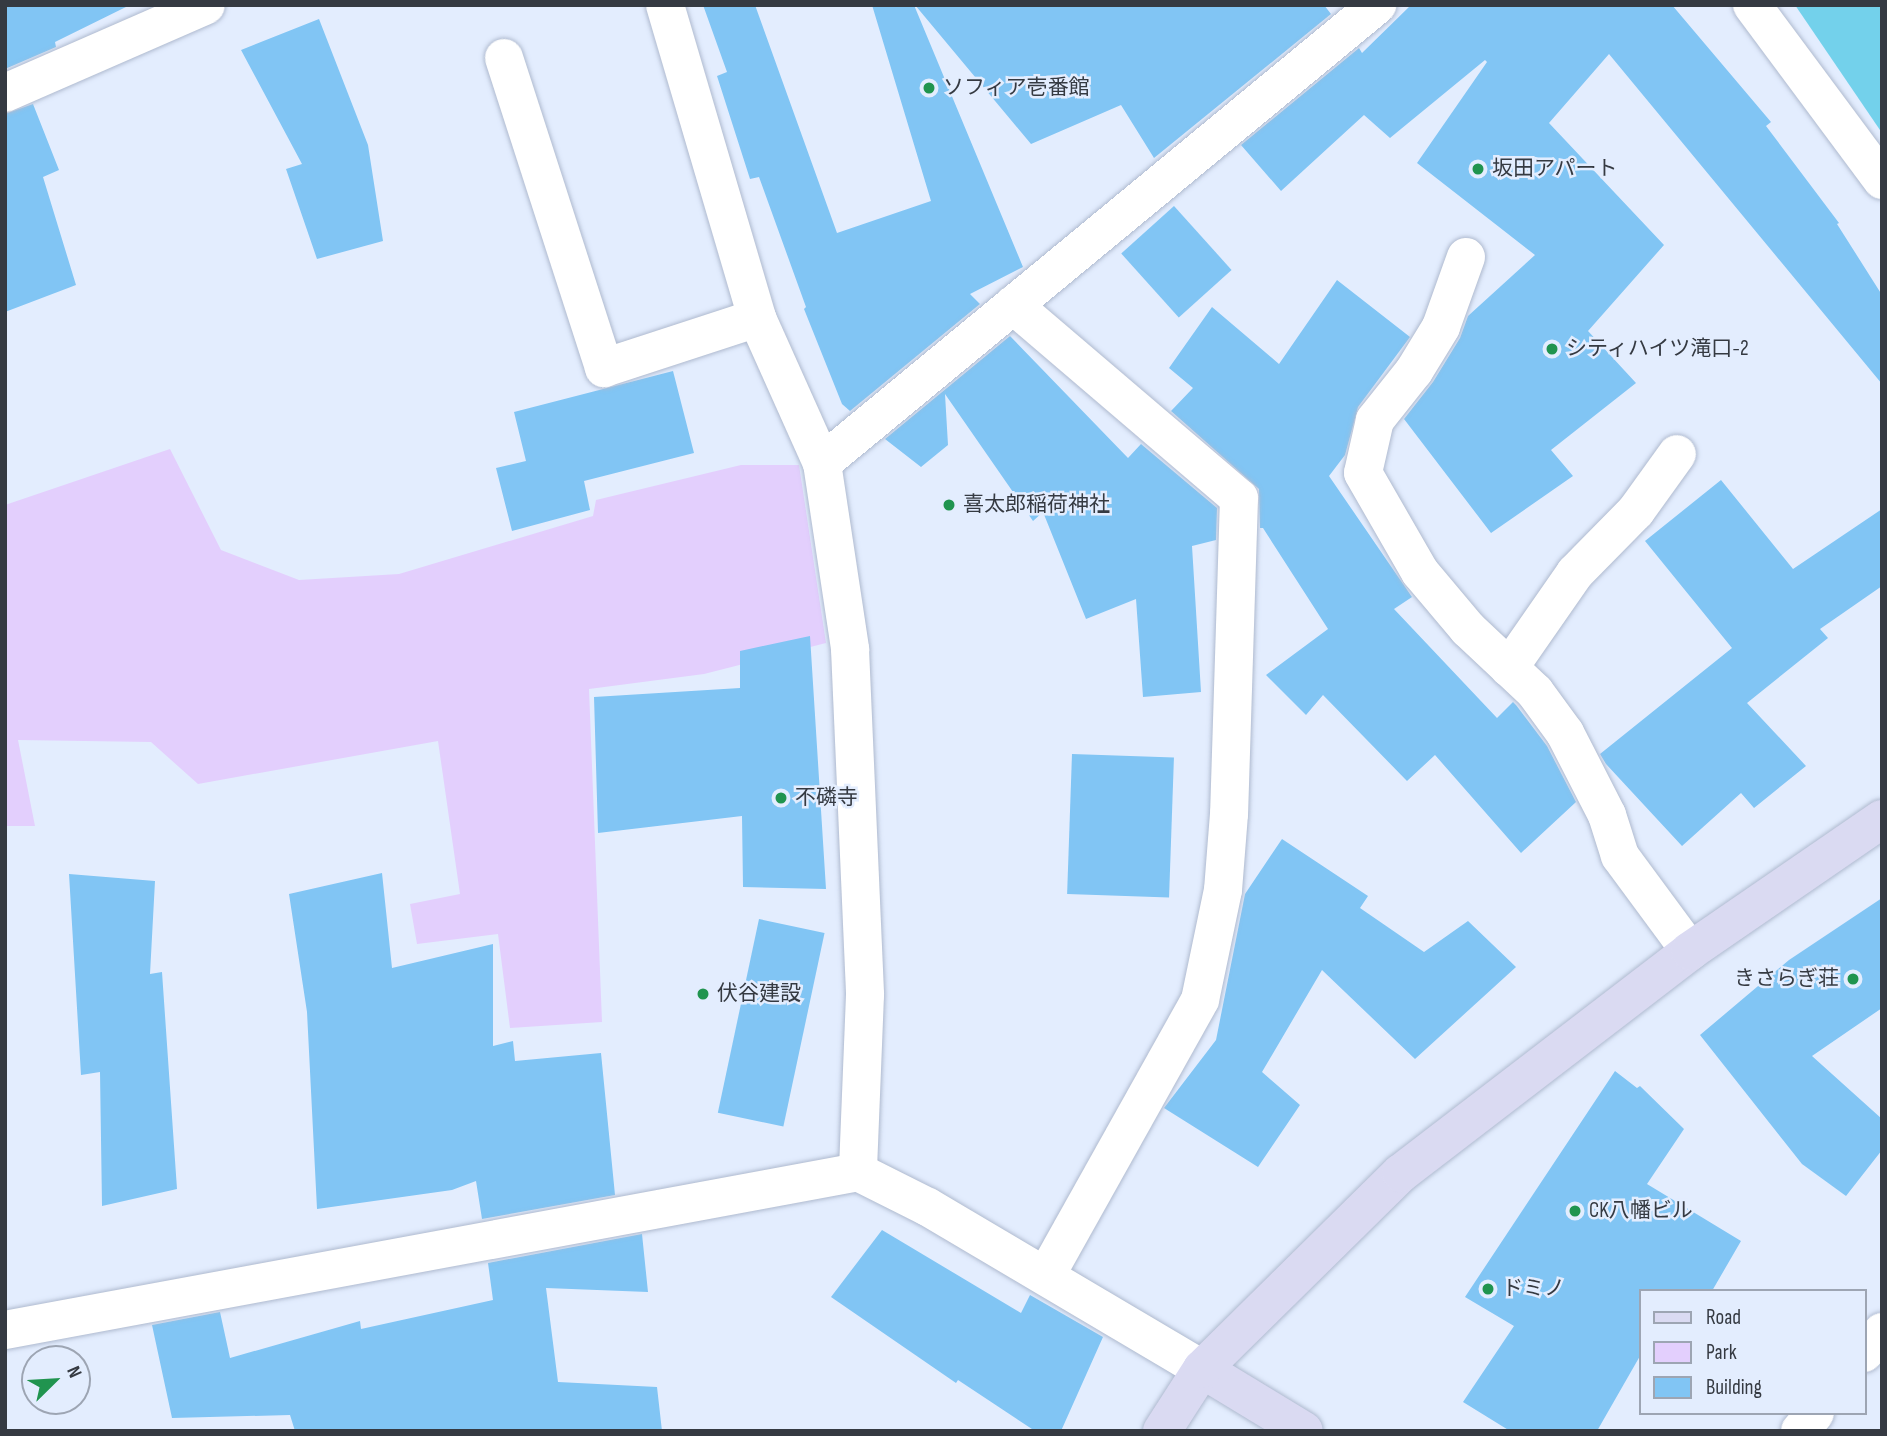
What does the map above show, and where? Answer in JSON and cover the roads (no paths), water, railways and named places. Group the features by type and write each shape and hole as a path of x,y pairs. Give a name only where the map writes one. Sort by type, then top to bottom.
{"street":[{"path":"5,93 206,5"},
{"path":"666,5 757,318 822,463 850,649 865,995 858,1172"},
{"path":"822,463 1377,5"},
{"path":"1752,5 1882,180"},
{"path":"504,58 604,368 757,318"},
{"path":"1466,257 1441,327 1414,370 1376,420 1363,473 1420,572 1468,629 1535,692 1565,733 1606,815 1620,856 1690,951"},
{"path":"1013,305 1238,498 1229,814 1223,890 1200,1000 1046,1275"},
{"path":"1509,667 1575,573 1636,512 1677,454"},
{"path":"1162,1431 1202,1369 1401,1173 1690,951 1882,819"},
{"path":"5,1330 858,1172 928,1207 1046,1275 1304,1431"},
{"path":"1866,1351 1882,1332"},
{"path":"1800,1431 1813,1415"}],"water":[{"path":"1795,5 1882,5 1882,133"}],"place":[{"name":"ソフィア壱番館","path":"929,88"},
{"name":"坂田アパート","path":"1478,169"},
{"name":"シティハイツ滝口-2","path":"1552,349"},
{"name":"喜太郎稲荷神社","path":"949,505"},
{"name":"不磷寺","path":"781,798"},
{"name":"きさらぎ荘","path":"1853,979"},
{"name":"伏谷建設","path":"703,994"},
{"name":"CK八幡ビル","path":"1575,1211"},
{"name":"ドミノ","path":"1488,1289"}]}
